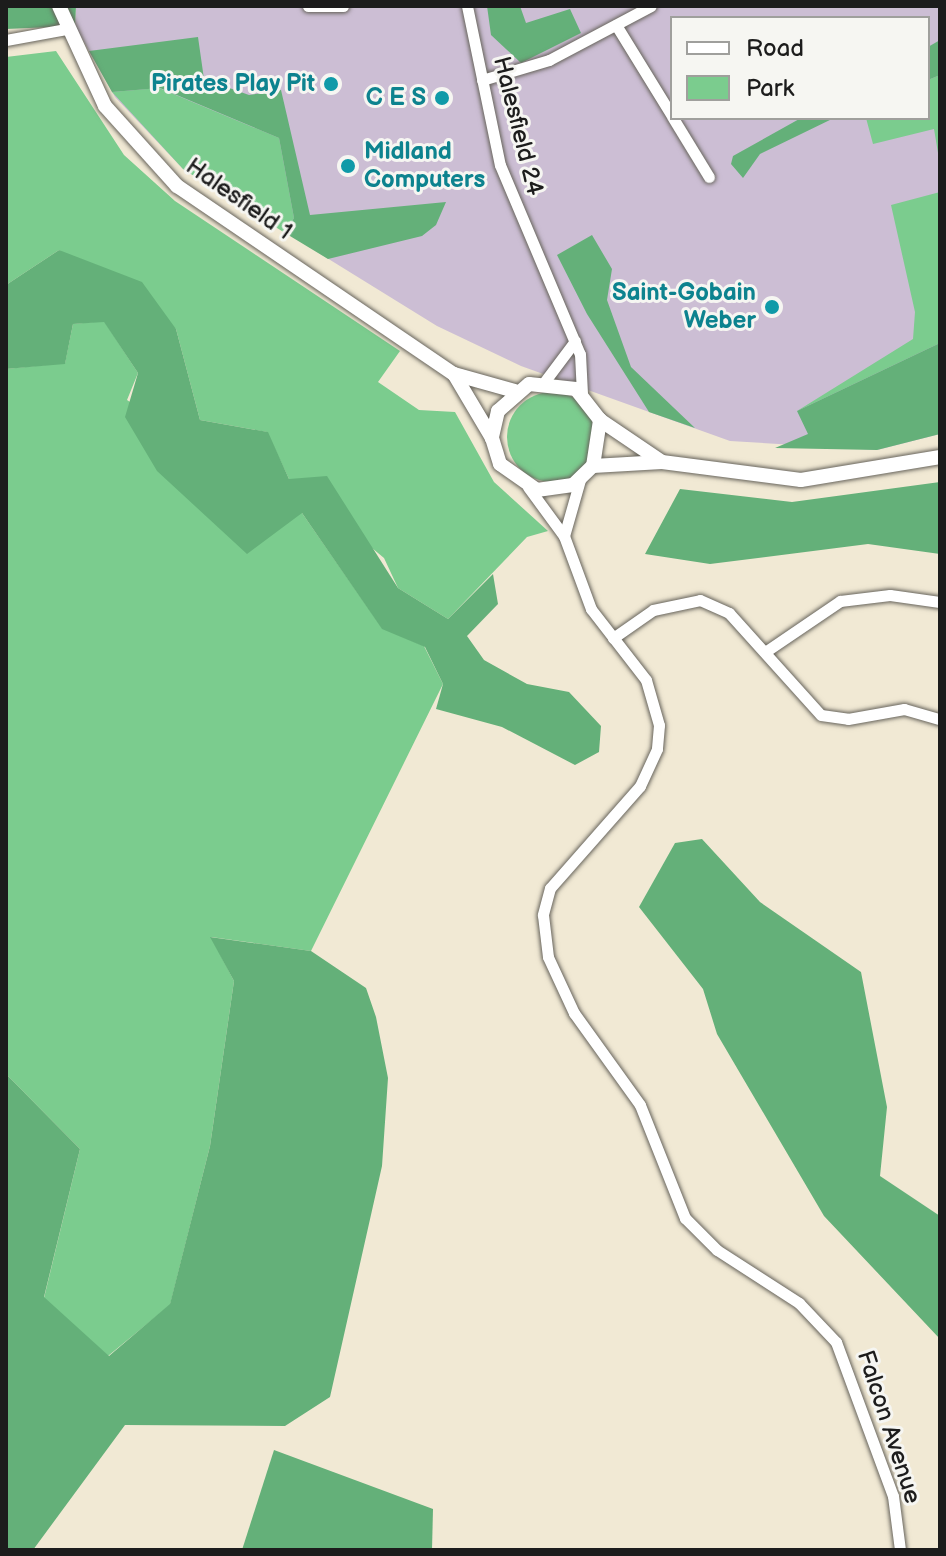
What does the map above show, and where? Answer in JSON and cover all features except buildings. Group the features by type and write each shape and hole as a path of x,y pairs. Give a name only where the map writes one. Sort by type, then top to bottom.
{"street":[{"name":"Halesfield 1","path":"59,6 66,29 105,106 177,186 454,374 515,391"},
{"path":"308,6 343,6"},
{"name":"Halesfield 24","path":"467,6 512,198 575,341 582,394"},
{"path":"482,80 549,60 651,6"},
{"path":"616,25 670,112"},
{"path":"6,40 66,29"},
{"path":"675,120 709,177"},
{"path":"492,438 498,411 515,391 545,381 575,341"},
{"name":"Halesfield 1","path":"454,374 492,438 500,464 528,487"},
{"path":"545,381 582,394 600,420 662,462"},
{"path":"528,487 555,490 580,480 593,466 600,420"},
{"path":"593,466 662,462 801,480 940,457"},
{"path":"564,536 580,480"},
{"name":"Falcon Avenue","path":"528,487 564,536 581,590 656,701 657,749 640,786 550,888 543,915 548,957 574,1013 640,1105 685,1218 717,1250 799,1303 836,1342 893,1496 900,1550"},
{"path":"765,652 840,601 890,595 940,602"},
{"path":"613,638 663,606 700,600 729,613 821,715 848,719 904,709 940,719"}],"shaded area":[{"path":"76,6 940,6 940,434 877,450 730,441 521,366 437,326 183,169 115,97 75,26"}],"green space":[{"path":"6,6 76,6 75,26 6,29"},
{"path":"487,6 520,6 526,23 570,9 581,33 521,63 491,35"},
{"path":"198,37 204,79 249,95 281,90 310,215 446,202 436,225 422,236 328,259 285,233 294,218 279,138 160,88 112,92 89,51"},
{"path":"940,40 940,75 930,79 930,46"},
{"path":"56,51 124,155 175,201 400,351 378,382 419,410 455,412 494,482 548,531 527,537 448,619 398,588 384,558 289,479 267,432 200,420 176,329 59,250 6,285 6,57"},
{"path":"940,75 940,165 934,129 873,144 867,120 930,120 930,79"},
{"path":"159,88 279,138 294,218 285,233 183,169 112,92"},
{"path":"797,120 830,120 760,154 743,178 731,164 733,156"},
{"path":"940,192 940,343 797,411 913,339 915,312 891,205"},
{"path":"592,235 612,269 607,300 631,367 695,428 649,412 587,314 557,255"},
{"path":"59,250 142,282 176,329 200,420 268,432 289,479 327,476 398,588 448,619 493,574 498,604 467,636 484,660 527,684 569,692 601,726 599,752 575,765 502,727 436,709 443,684 425,647 382,629 302,513 247,554 157,471 125,417 138,373 104,322 73,324 65,364 6,369 6,285"},
{"path":"104,321 138,373 127,400 302,513 382,628 424,646 443,684 311,951 211,937 234,981 210,1146 170,1305 108,1356 44,1298 80,1149 6,1074 6,369 65,363 73,324"},
{"path":"940,343 940,434 877,450 775,448 808,434 797,411"},
{"path":"552,392 569,396 584,405 593,420 597,437 593,454 584,469 569,478 552,482 535,478 520,469 511,454 507,437 511,420 520,405 535,396"},
{"path":"940,482 940,554 868,544 710,564 645,554 680,489 792,502"},
{"path":"702,839 760,902 861,972 887,1107 880,1176 940,1216 940,1339 824,1216 717,1034 703,989 639,907 675,843"},
{"path":"210,937 311,951 366,988 376,1017 388,1078 382,1166 330,1397 285,1426 125,1425 33,1550 6,1550 6,1074 80,1149 44,1297 109,1356 170,1304 210,1146 234,981"},
{"path":"274,1450 433,1509 432,1550 242,1550"}],"place":[{"name":"Pirates Play Pit","path":"331,84"},
{"name":"C E S","path":"442,98"},
{"name":"Midland Computers","path":"348,166"},
{"name":"Saint-Gobain Weber","path":"772,307"}]}
